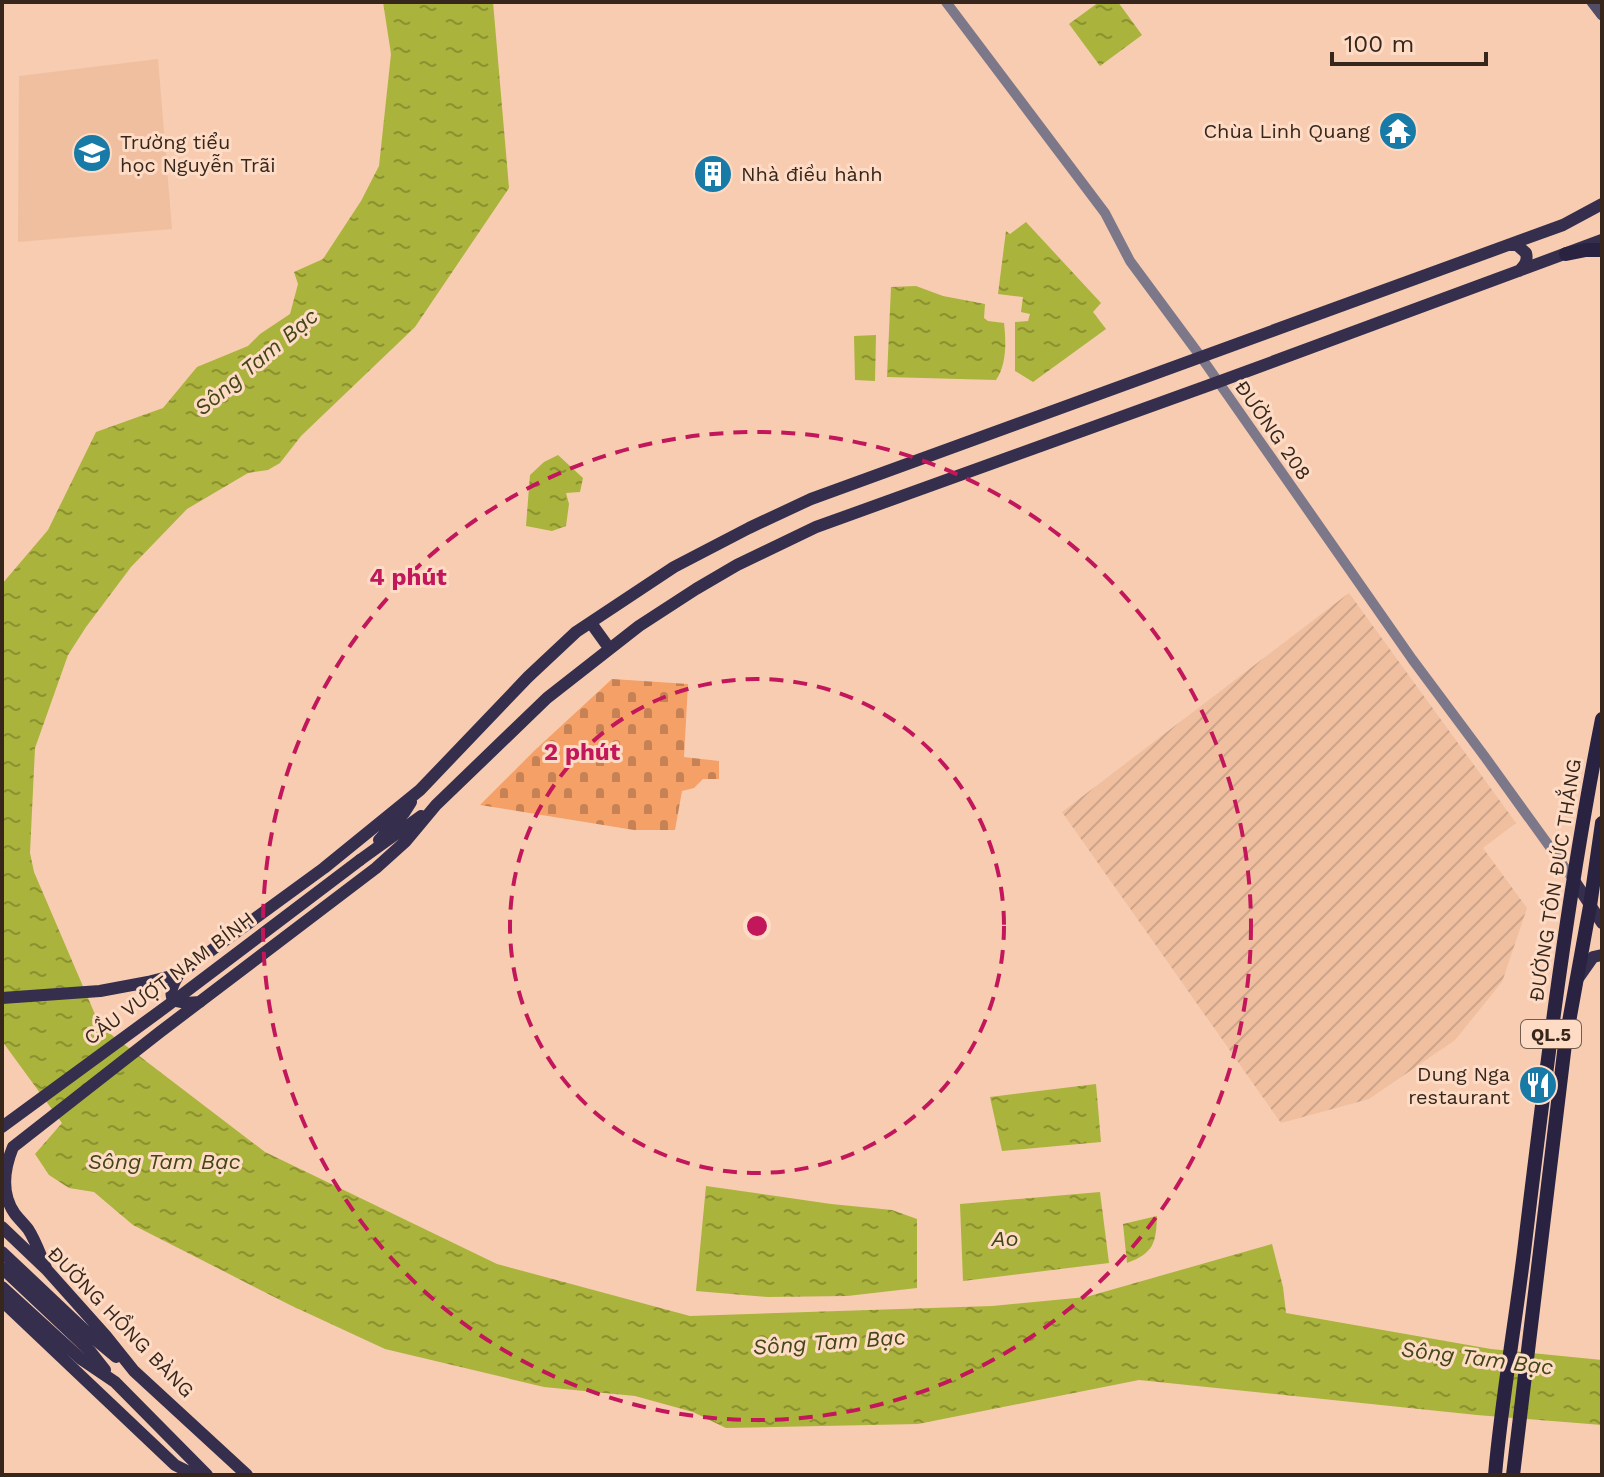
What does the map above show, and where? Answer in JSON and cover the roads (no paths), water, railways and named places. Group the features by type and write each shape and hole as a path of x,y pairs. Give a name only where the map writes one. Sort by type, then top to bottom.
{"highway":[{"path":"1566,254 1602,250"},
{"name":"ĐƯỜNG TÔN ĐỨC THẮNG","path":"1495,1475 1573,879 1602,719"},
{"name":"ĐƯỜNG TÔN ĐỨC THẮNG","path":"1513,1475 1565,1044 1602,823"}],"main road":[{"path":"1592,2 1602,15"},
{"path":"2,998 100,991 179,974 324,868 420,790 568,639 674,567 749,528 811,499 1563,225 1602,204"},
{"path":"47,1270 28,1229 8,1201 6,1163 13,1147 376,868 547,698 609,648 696,589 737,565 816,527 1602,240"},
{"path":"1509,245 1517,245 1526,253 1525,265 1519,271"},
{"path":"591,623 609,648"},
{"name":"CẦU VƯỢT NAM BÍNH","path":"360,860 404,813 420,790"},
{"name":"CẦU VƯỢT NAM BÍNH","path":"2,1127 436,805"},
{"path":"1573,879 1602,923"},
{"path":"1577,979 1593,957 1602,955"},
{"path":"179,974 170,993 172,999 179,1003 200,1002"},
{"name":"ĐƯỜNG HỒNG BÀNG","path":"2,1227 47,1270 134,1371 247,1475"},
{"path":"2,1252 92,1337 134,1371"},
{"path":"2,1268 90,1351 115,1382 207,1475"},
{"path":"2,1287 81,1359 115,1382"},
{"path":"2,1301 175,1465 195,1475"}],"street":[{"name":"ĐƯỜNG 208","path":"946,2 1105,213 1130,261 1201,357 1412,659 1573,879"}],"water":[{"name":"Sông Tam Bạc","path":"383,2 493,2 509,188 415,327 301,436 280,463 268,470 248,473 187,509 131,567 68,655 35,748 30,853 34,872 100,1026 265,1152 497,1264 690,1316 992,1306 1086,1297 1272,1244 1286,1313 1491,1349 1602,1360 1602,1425 1139,1380 918,1424 726,1428 693,1412 635,1396 544,1387 385,1349 290,1305 133,1225 94,1192 69,1188 49,1175 35,1154 62,1123 2,1041 2,584 48,530 96,432 163,408 197,367 248,346 290,314 298,284 294,272 323,259 361,201 379,166 391,54"},
{"path":"1099,2 1118,2 1142,35 1100,66 1069,24"},
{"path":"1026,222 1101,303 1093,312 1106,329 1033,382 1015,371 1015,322 1028,321 1030,314 1021,312 1023,297 998,294 1006,231 1010,234"},
{"path":"916,286 943,296 985,304 984,318 1004,323 1004,360 996,380 887,377 891,287"},
{"path":"876,335 875,381 855,380 854,336"},
{"path":"558,455 583,478 580,492 566,493 569,504 566,526 552,531 526,526 530,475 544,462"},
{"path":"1096,1084 1101,1142 1002,1151 990,1097"},
{"path":"706,1186 892,1210 917,1219 917,1288 847,1296 768,1297 696,1291"},
{"name":"Ao","path":"1100,1192 1109,1263 963,1281 960,1204"},
{"path":"1157,1216 1152,1246 1127,1263 1123,1224"}],"place":[{"name":"Chùa Linh Quang","path":"1398,131"},
{"name":"Trường tiểu học Nguyễn Trãi","path":"92,153"},
{"name":"Nhà điều hành","path":"713,174"},
{"name":"Dung Nga restaurant","path":"1538,1085"}]}
